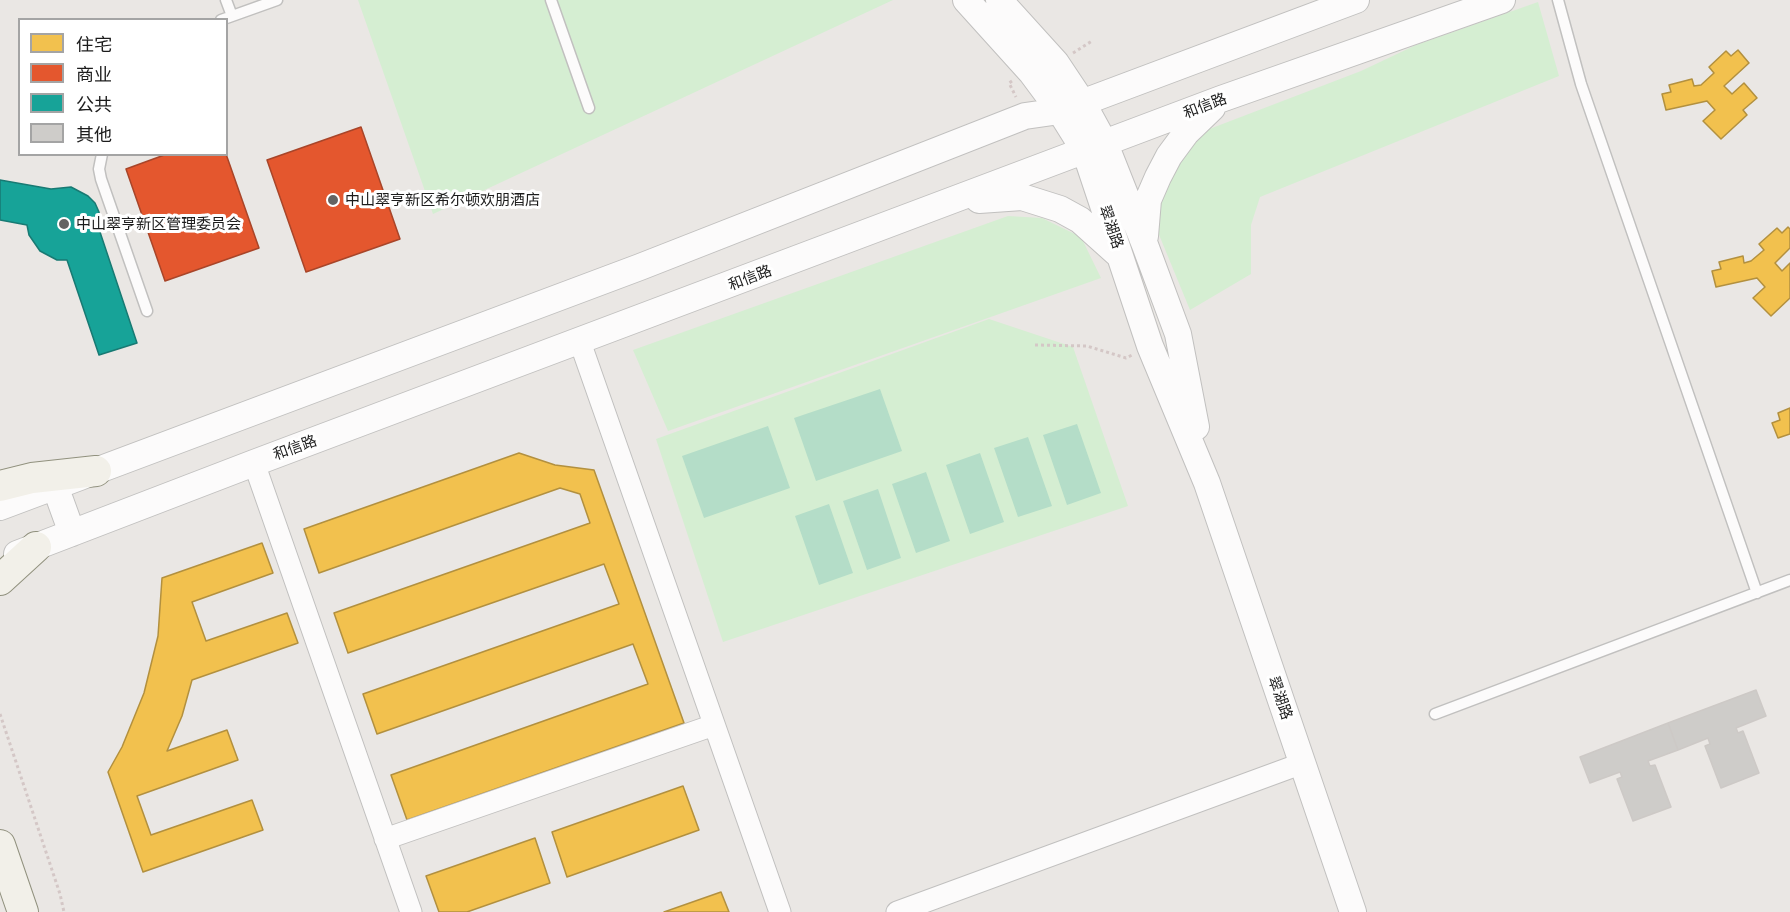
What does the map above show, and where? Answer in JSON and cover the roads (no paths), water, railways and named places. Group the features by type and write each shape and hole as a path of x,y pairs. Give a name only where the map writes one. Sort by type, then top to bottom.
{"main road":[{"path":"0,486 32,478 96,471"},
{"path":"0,580 36,547"},
{"path":"0,845 23,912"}],"street":[{"name":"翠湖路","path":"966,0 1031,72 1071,106"},
{"name":"翠湖路","path":"999,0 1056,63 1071,106 1095,147 1145,245 1178,334 1207,483"},
{"path":"0,507 640,267 1025,116 1071,106 1356,0"},
{"name":"和信路","path":"0,560 1221,99 1502,0"},
{"path":"1145,245 1148,200 1158,177 1186,132 1221,99"},
{"name":"翠湖路","path":"1095,147 1120,256 1150,346 1207,483 1353,912"},
{"path":"952,201 1022,197 1046,204 1080,220 1120,256"},
{"path":"580,342 780,912"},
{"path":"254,463 411,912"},
{"path":"56,486 72,533"},
{"path":"385,839 714,725"},
{"path":"897,912 1303,762"}],"lane":[{"path":"226,0 226,18 277,0"},
{"path":"551,0 589,108"},
{"path":"1558,0 1581,84 1757,593"},
{"path":"102,156 99,170 101,179 147,311"},
{"path":"1435,714 1790,580"}],"place":[{"name":"中山翠亨新区希尔顿欢朋酒店","path":"333,200"},
{"name":"中山翠亨新区管理委员会","path":"64,224"}]}
